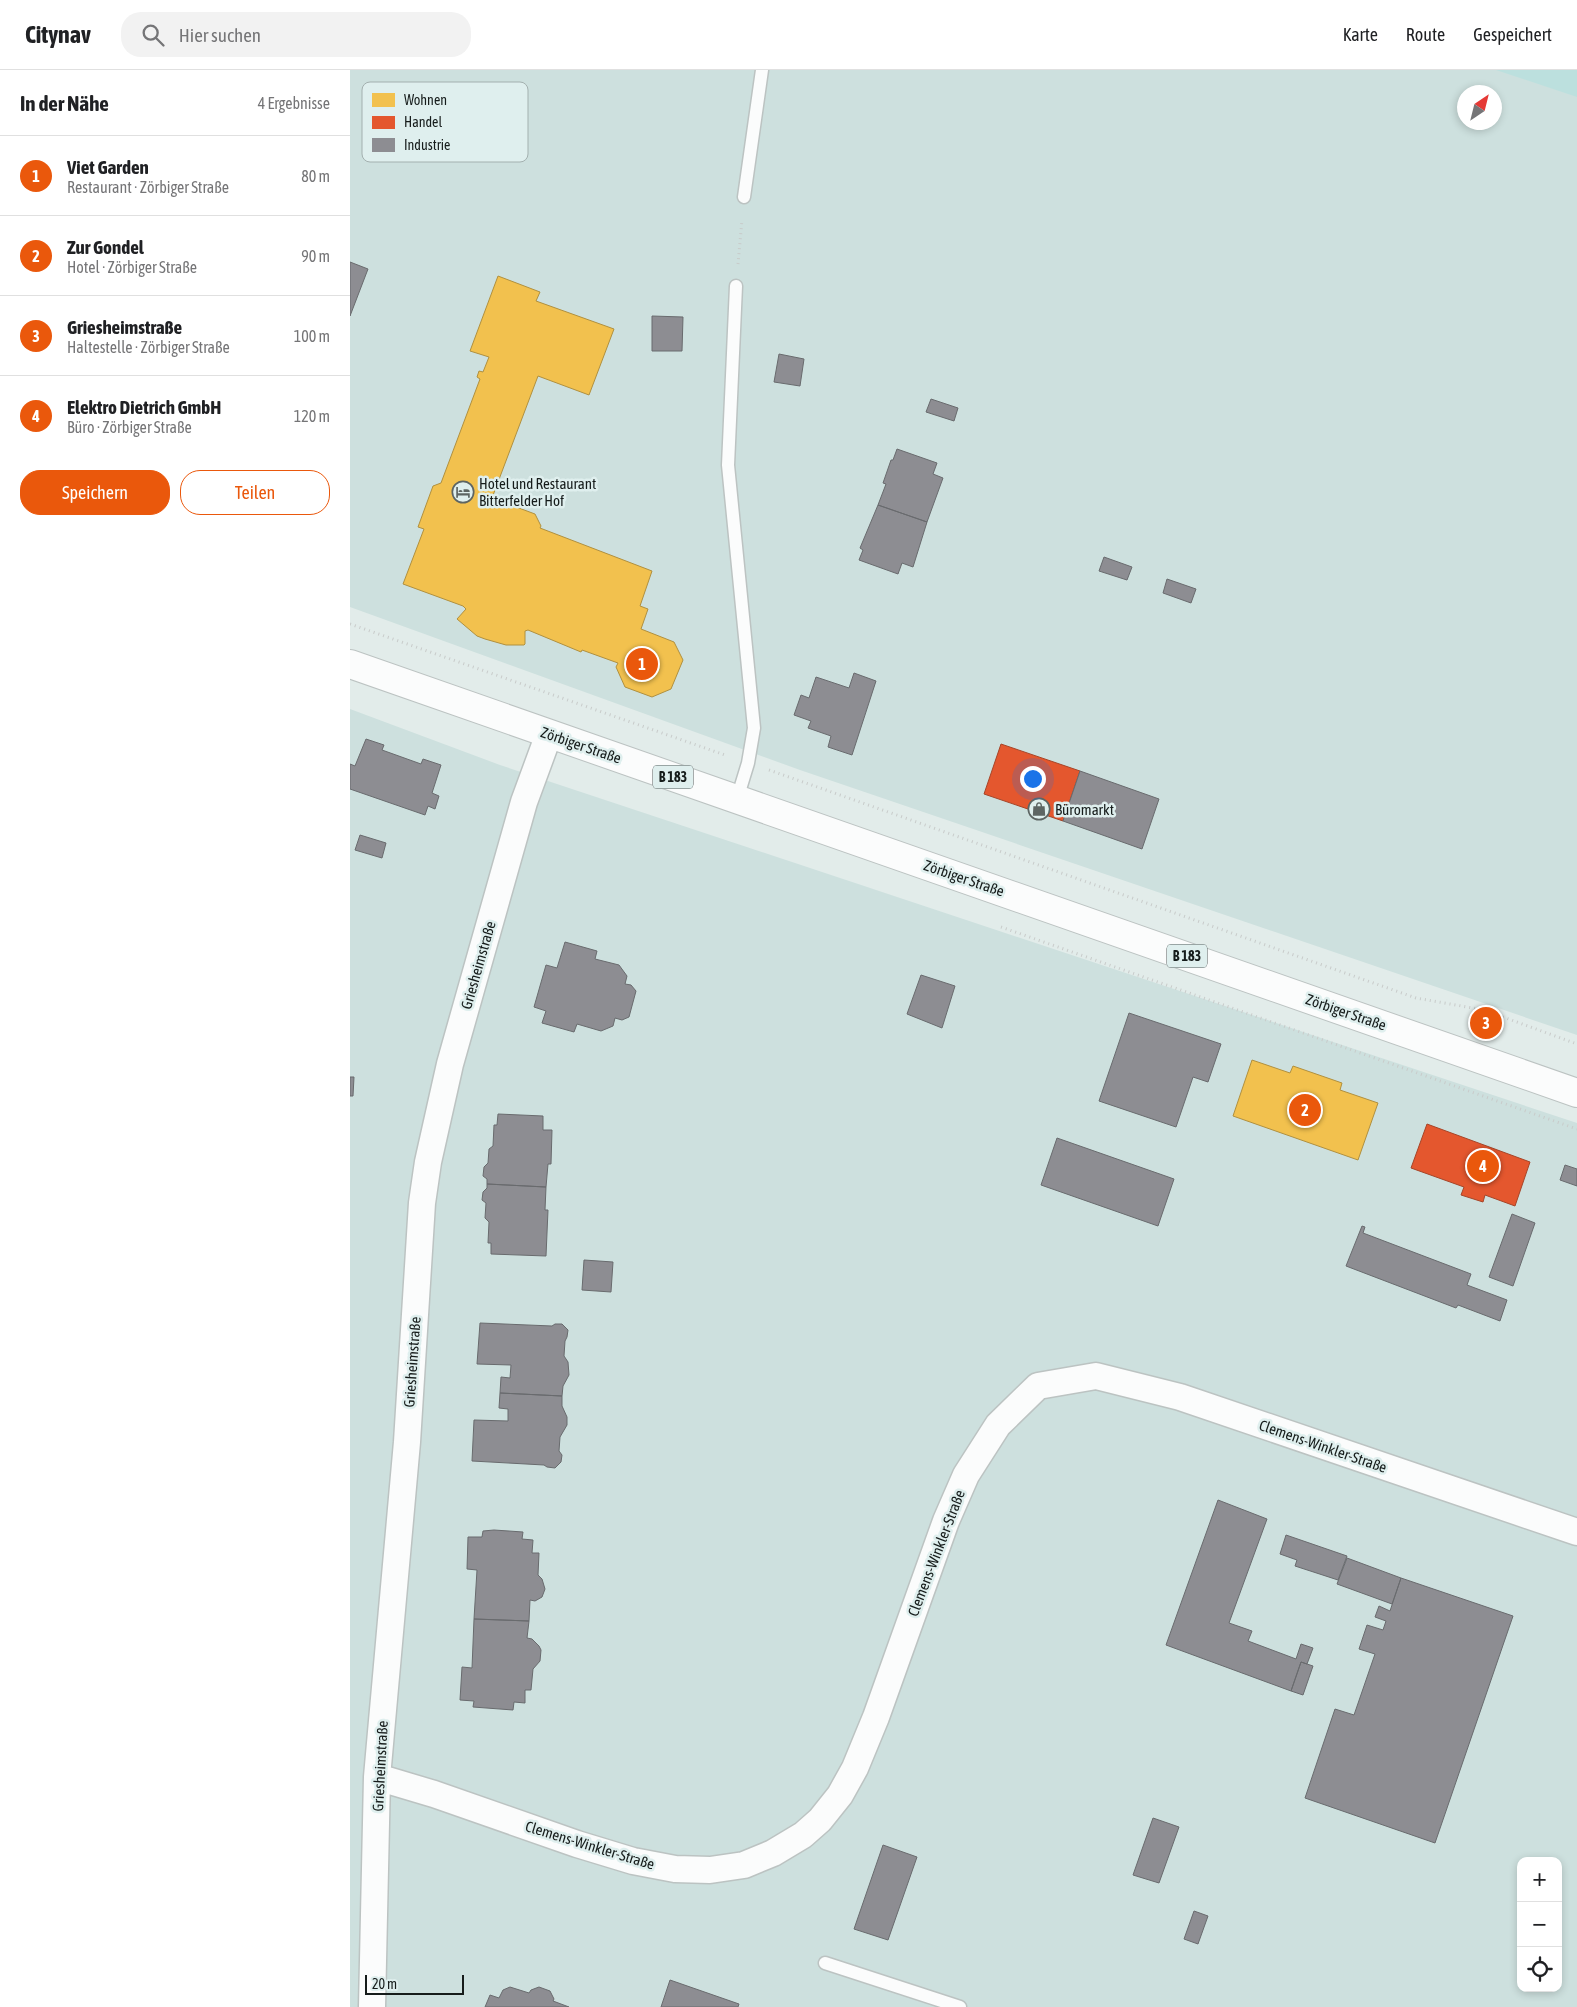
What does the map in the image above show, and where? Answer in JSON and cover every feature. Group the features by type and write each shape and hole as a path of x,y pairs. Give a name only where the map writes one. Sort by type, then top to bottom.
{"main road":[{"name":"Zörbiger Straße","path":"350,664 1577,1093"}],"street":[{"name":"Griesheimstraße","path":"372,2007 377,1777 407,1442 422,1203 428,1162 450,1064 524,802 549,734"},
{"name":"Clemens-Winkler-Straße","path":"377,1777 434,1794 586,1847 633,1861 675,1869 710,1870 744,1865 773,1853 803,1835 820,1820 840,1795 855,1768 876,1717 946,1521 966,1475 998,1425 1038,1386 1096,1376 1180,1397 1577,1532"}],"lane":[{"path":"744,197 762,70"},
{"path":"736,286 728,465 754,728 748,763 736,799"},
{"path":"825,1962 960,2007"}],"path":[{"path":"736,286 744,197"},
{"path":"350,624 1416,998 1484,1010 1577,1044"}],"shaded area":[{"path":"350,70 1577,70 1577,1035 800,770 350,607"},
{"path":"1496,70 1577,70 1577,97"},
{"path":"350,709 500,765 1577,1123 1577,2007 350,2007"}],"building: Wohnen":[{"name":"Hotel und Restaurant Bitterfelder Hof","path":"498,276 540,292 536,301 614,329 589,395 538,376 492,498 535,514 541,526 540,528 652,571 640,606 648,609 641,629 674,642 683,660 671,689 652,697 625,687 616,667 618,663 582,650 581,652 528,630 525,631 524,645 506,645 485,639 477,636 457,619 466,609 463,606 403,584 424,529 418,527 433,486 441,483 480,379 477,377 479,371 483,372 489,357 470,351"},
{"path":"1252,1060 1290,1073 1293,1066 1342,1083 1340,1090 1378,1103 1358,1160 1233,1116"}],"building: Handel":[{"path":"1001,744 1080,771 1063,821 984,794"},
{"path":"1427,1124 1530,1162 1515,1206 1485,1195 1483,1202 1461,1195 1464,1187 1411,1168"}],"building: Industrie":[{"path":"350,262 368,269 350,316"},
{"path":"652,316 683,317 682,351 652,351"},
{"path":"779,354 804,359 800,386 774,382"},
{"path":"931,399 958,408 954,421 926,412"},
{"path":"897,449 937,463 933,474 943,478 927,522 878,505 886,484 883,483"},
{"path":"878,505 927,522 913,567 902,563 898,574 859,560 863,550 860,548"},
{"path":"1104,557 1132,567 1127,580 1099,571"},
{"path":"1167,579 1196,589 1191,603 1163,593"},
{"path":"854,673 876,681 852,755 828,747 831,736 808,728 811,721 794,715 801,695 809,698 816,677 849,688"},
{"path":"366,739 384,745 382,750 421,764 423,759 441,765 432,793 439,796 435,809 428,806 425,815 350,789 350,764 355,766"},
{"path":"1080,771 1159,799 1142,849 1063,821"},
{"path":"360,835 386,843 382,858 355,850"},
{"path":"565,942 597,951 595,959 619,965 627,976 625,984 631,985 636,991 629,1017 622,1020 615,1018 613,1026 601,1031 577,1024 574,1032 542,1023 546,1011 534,1007 546,965 557,968"},
{"path":"921,975 955,986 942,1028 907,1014"},
{"path":"1129,1013 1221,1044 1208,1082 1193,1077 1176,1127 1099,1101"},
{"path":"350,1077 354,1077 353,1096 350,1096"},
{"path":"498,1114 543,1116 543,1130 552,1130 551,1164 548,1164 546,1187 487,1184 487,1179 483,1176 484,1167 488,1163 489,1149 493,1146 494,1125 497,1125"},
{"path":"1057,1138 1174,1179 1158,1226 1041,1185"},
{"path":"1565,1165 1577,1169 1577,1186 1560,1180"},
{"path":"487,1184 546,1187 545,1210 548,1210 546,1256 491,1254 491,1243 488,1243 489,1222 485,1218 486,1203 482,1200"},
{"path":"1512,1214 1535,1223 1513,1286 1489,1277"},
{"path":"1362,1226 1365,1227 1363,1233 1471,1274 1467,1285 1507,1300 1500,1321 1458,1305 1456,1308 1346,1266"},
{"path":"584,1260 613,1262 611,1292 582,1290"},
{"path":"480,1323 552,1326 562,1324 568,1330 564,1356 568,1362 569,1375 563,1386 562,1396 500,1393 501,1377 510,1378 511,1365 477,1364"},
{"path":"500,1393 562,1396 562,1406 567,1417 567,1425 560,1437 559,1451 562,1455 561,1462 555,1468 544,1465 472,1461 474,1420 508,1421 508,1409 499,1408"},
{"path":"1218,1500 1267,1519 1229,1623 1252,1631 1248,1641 1296,1659 1301,1644 1313,1648 1307,1664 1301,1662 1291,1691 1166,1645"},
{"path":"483,1531 523,1532 522,1539 533,1540 532,1553 539,1553 538,1575 542,1579 545,1589 542,1597 535,1601 530,1600 529,1621 474,1619 477,1570 467,1569 468,1537 482,1537"},
{"path":"1286,1535 1347,1556 1338,1580 1295,1566 1297,1560 1280,1554"},
{"path":"1347,1558 1401,1578 1392,1604 1337,1584"},
{"path":"1401,1578 1513,1616 1435,1843 1305,1798 1335,1709 1354,1715 1375,1654 1359,1649 1367,1625 1383,1630 1386,1621 1375,1617 1379,1606 1390,1611"},
{"path":"474,1619 529,1621 527,1638 532,1639 539,1646 541,1650 540,1661 533,1669 531,1690 525,1690 525,1703 514,1702 513,1710 473,1707 474,1701 460,1700 462,1667 472,1668"},
{"path":"1301,1662 1313,1666 1303,1695 1291,1691"},
{"path":"1153,1818 1179,1827 1159,1883 1133,1875"},
{"path":"883,1845 917,1857 888,1940 854,1929"},
{"path":"1194,1911 1208,1916 1198,1944 1184,1939"},
{"path":"670,1980 739,2004 738,2007 661,2007"},
{"path":"510,1987 529,1993 531,1990 539,1987 550,1991 554,1999 553,2001 569,2007 485,2007 490,1995 499,1998 503,1990"}],"place":[{"name":"Hotel und Restaurant Bitterfelder Hof","path":"463,492"},
{"name":"Viet Garden","path":"642,664"},
{"name":"Büromarkt","path":"1039,809"},
{"name":"Griesheimstraße","path":"1486,1023"},
{"name":"Zur Gondel","path":"1305,1110"},
{"name":"Elektro Dietrich GmbH","path":"1483,1166"}]}
